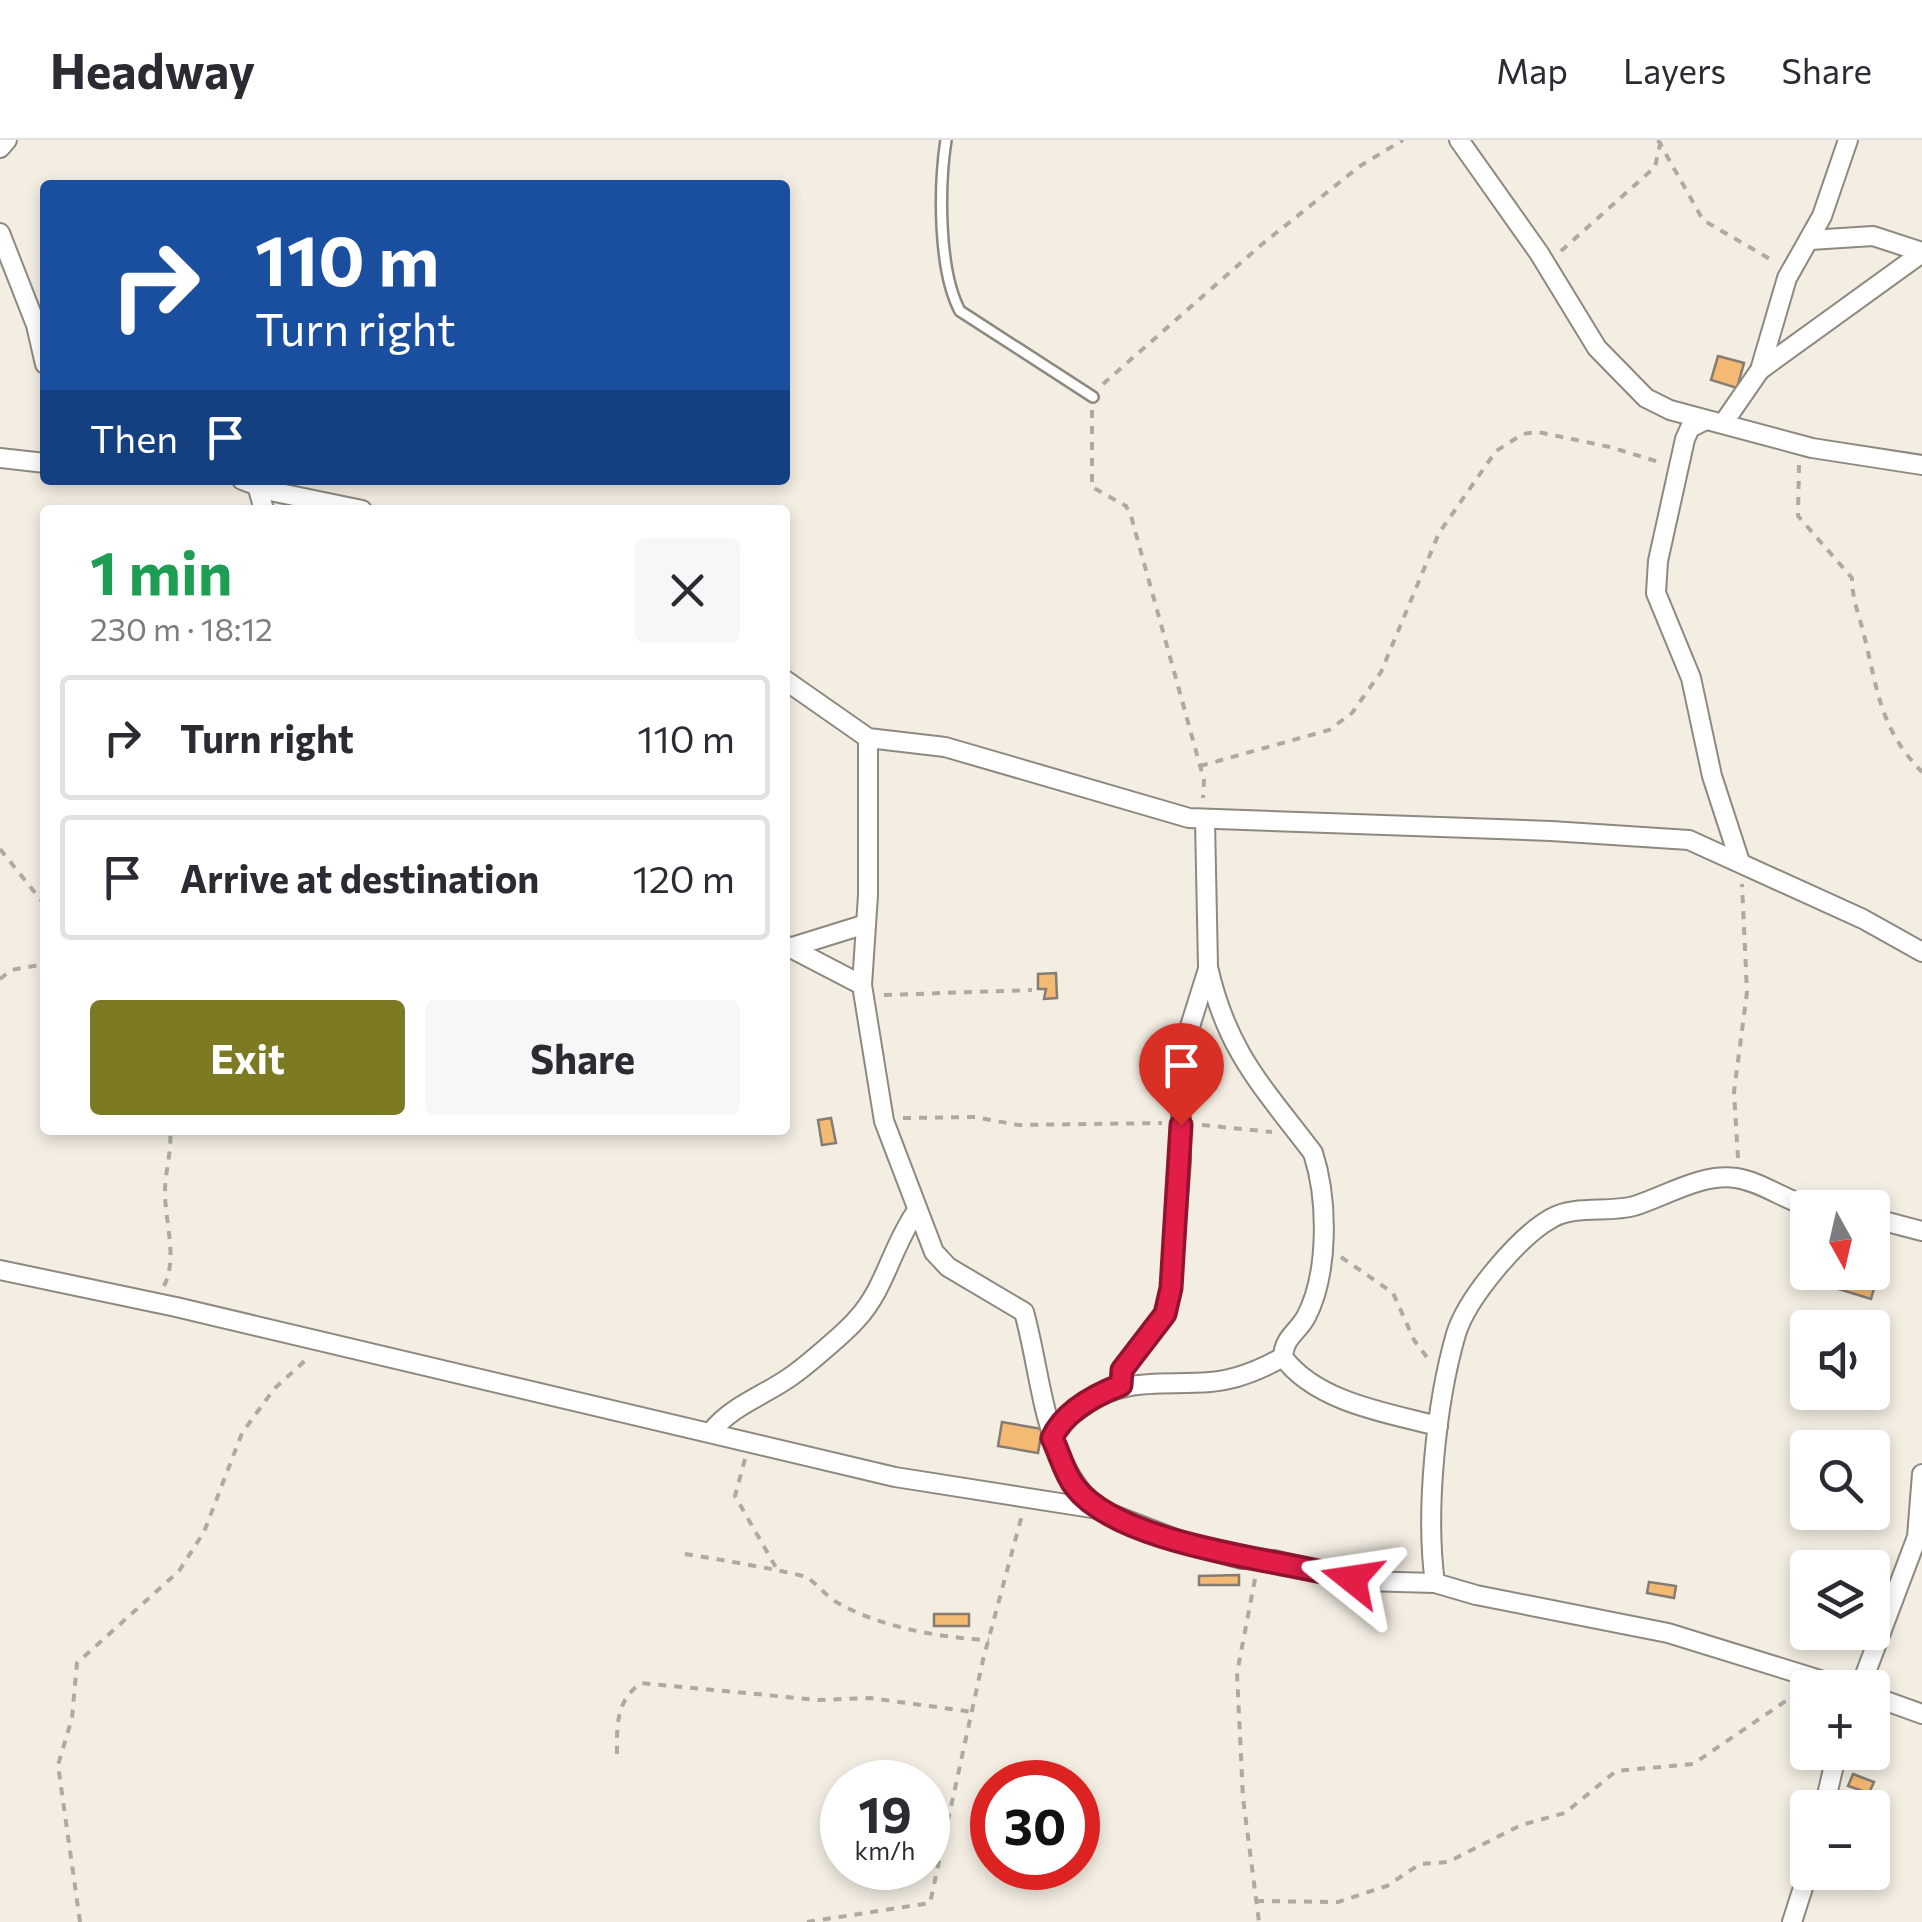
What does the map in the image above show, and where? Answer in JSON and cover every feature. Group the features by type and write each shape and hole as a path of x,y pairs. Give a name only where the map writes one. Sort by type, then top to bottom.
{"street":[{"path":"0,148 8,140"},
{"path":"1460,140 1546,264 1597,348 1622,379 1646,398 1800,445 1922,465"},
{"path":"1760,370 1787,278 1810,240 1848,140"},
{"path":"0,233 40,342"},
{"path":"1810,240 1873,236 1922,252"},
{"path":"1740,862 1712,776 1691,678 1656,594 1658,560 1678,468 1690,428 1715,421 1760,370 1922,252"},
{"path":"0,458 40,462"},
{"path":"257,485 341,505"},
{"path":"790,683 868,738 944,747 1197,820 1668,836 1690,840 1863,919 1922,952"},
{"path":"868,738 863,990 884,1120 916,1212 939,1259 1024,1312 1052,1438 1067,1474 1098,1509"},
{"path":"1197,820 1208,967 1240,1060 1308,1147 1318,1171 1321,1234 1315,1294 1306,1317 1285,1342 1283,1357 1300,1377 1343,1398 1438,1426"},
{"path":"790,945 866,924"},
{"path":"790,947 863,990"},
{"path":"1121,1385 1122,1370 1165,1314 1171,1288 1187,1036 1208,967"},
{"path":"1436,1583 1430,1544 1438,1426 1457,1332 1466,1313 1523,1240 1550,1218 1632,1207 1676,1190 1738,1178 1790,1199"},
{"path":"711,1432 722,1419 793,1375 858,1319 884,1276 897,1238 916,1212"},
{"path":"1890,1222 1922,1230"},
{"path":"0,1270 153,1302 895,1477 1098,1509 1197,1548 1364,1581 1436,1583 1476,1595 1668,1633 1790,1671"},
{"path":"1052,1438 1070,1415 1099,1393 1121,1385 1243,1377 1283,1357"},
{"path":"1867,1670 1917,1537 1922,1474"},
{"path":"1890,1702 1922,1714"},
{"path":"1792,1922 1802,1890"}],"lane":[{"path":"946,140 942,223 952,298 960,311 1093,397"}],"path":[{"path":"1197,820 1205,792 1200,766 1132,516 1126,506 1092,487 1093,397 1107,378 1261,245 1360,166 1403,140"},
{"path":"1546,264 1654,167 1660,142"},
{"path":"1660,142 1703,220 1772,259 1787,278"},
{"path":"1200,766 1329,730 1352,713 1380,672 1439,532 1496,452 1523,434 1610,448 1678,468"},
{"path":"1800,445 1798,516 1852,578 1871,680 1894,742 1922,772"},
{"path":"0,849 40,899"},
{"path":"1738,1178 1739,1126 1734,1092 1748,992 1740,862"},
{"path":"0,980 11,970 40,965"},
{"path":"863,990 1032,990"},
{"path":"884,1120 930,1115 1018,1124 1232,1126 1286,1134 1308,1147"},
{"path":"153,1302 172,1266 165,1196 172,1153 170,1135"},
{"path":"1321,1234 1360,1274 1393,1294 1414,1340 1430,1362 1449,1374"},
{"path":"80,1922 58,1765 72,1718 77,1663 179,1571 204,1532 242,1433 274,1389 320,1342"},
{"path":"748,1440 735,1496 778,1571"},
{"path":"808,1922 930,1903 989,1640 1027,1496"},
{"path":"685,1554 808,1578 839,1604 883,1620 952,1638 989,1640"},
{"path":"1258,1560 1238,1673 1243,1798 1259,1922"},
{"path":"617,1754 617,1722 624,1696 641,1683 818,1700 870,1698 972,1712"},
{"path":"1256,1901 1338,1902 1387,1886 1420,1864 1448,1862 1521,1825 1565,1813 1616,1771 1693,1764 1790,1697"}],"building":[{"path":"1718,356 1744,363 1737,388 1711,380"},
{"path":"1056,973 1057,998 1044,999 1046,989 1038,989 1038,974"},
{"path":"831,1118 836,1143 822,1145 818,1120"},
{"path":"1842,1290 1874,1290 1871,1299"},
{"path":"1002,1422 1042,1429 1038,1453 998,1446"},
{"path":"1239,1575 1239,1585 1199,1585 1199,1576"},
{"path":"1649,1582 1676,1586 1674,1598 1647,1593"},
{"path":"934,1614 969,1614 969,1626 934,1626"},
{"path":"1853,1774 1874,1782 1870,1790 1848,1786"}],"route":[{"path":"1181,1125 1175,1251 1165,1314 1122,1370 1121,1385 1099,1393 1058,1424 1052,1438 1077,1490 1098,1509 1197,1548 1242,1559 1295,1564 1352,1579"}]}
